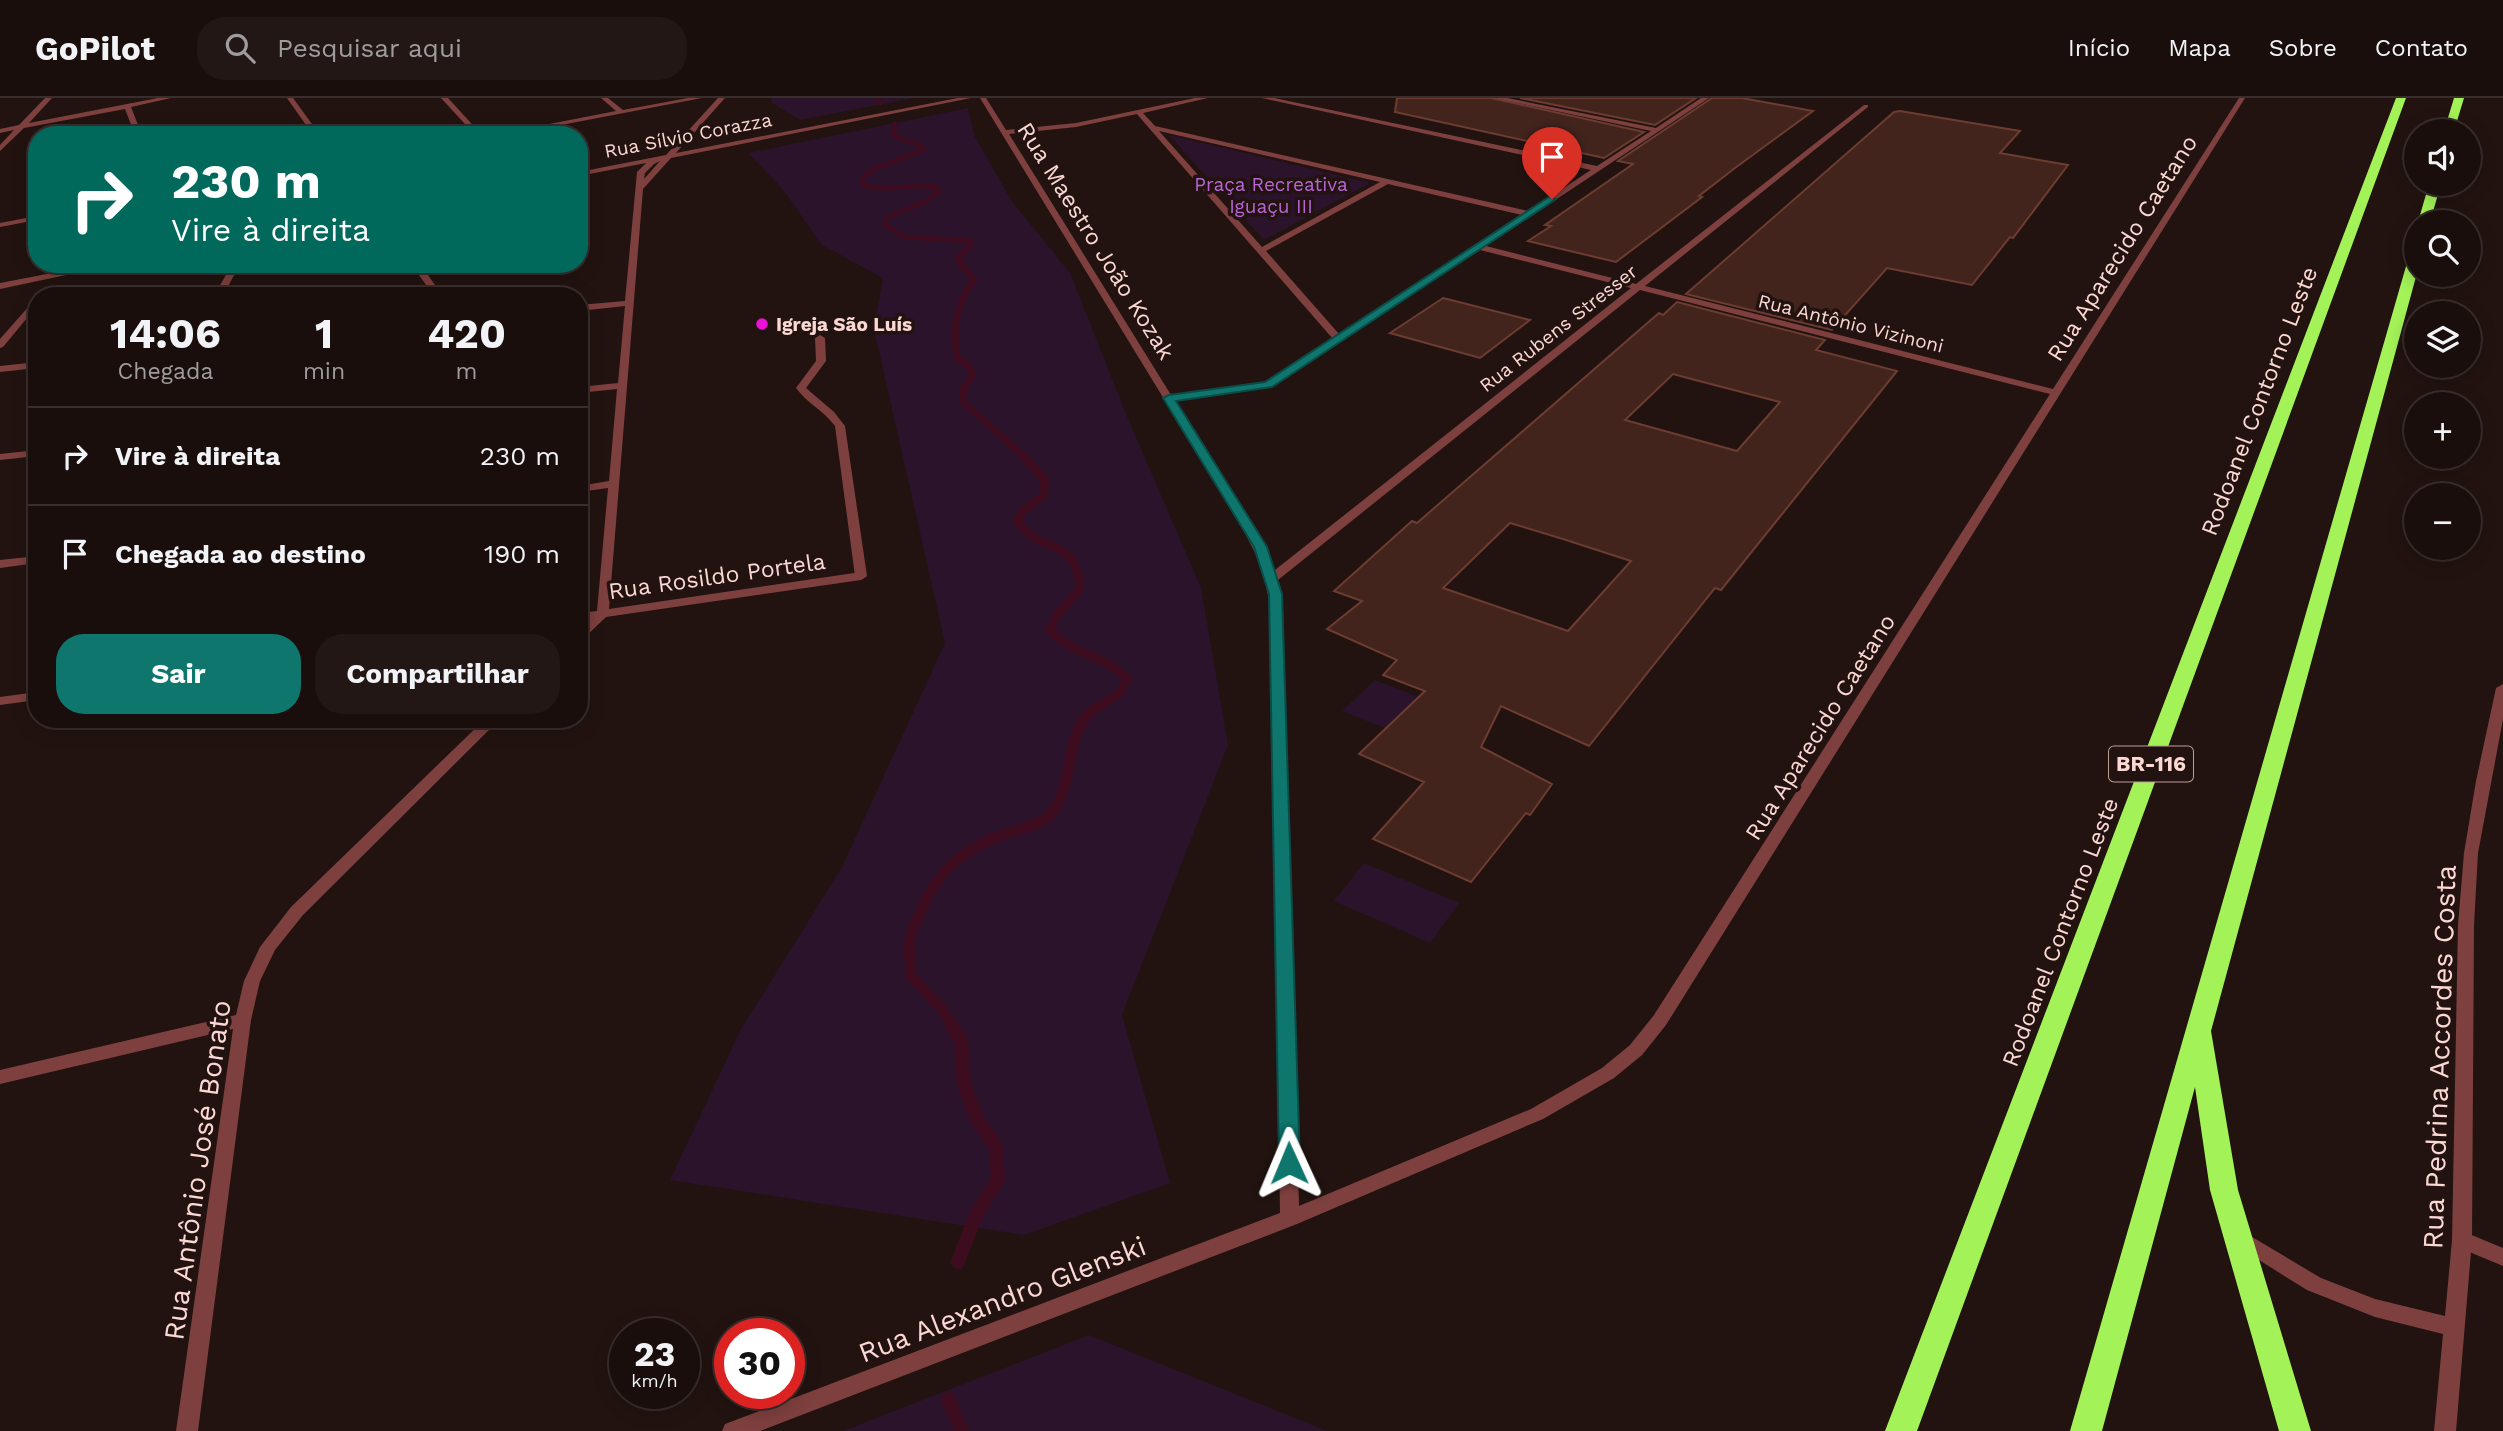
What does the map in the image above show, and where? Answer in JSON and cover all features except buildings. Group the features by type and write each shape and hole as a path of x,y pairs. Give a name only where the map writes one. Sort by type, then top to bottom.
{"highway":[{"name":"Rodoanel Contorno Leste","path":"1901,1431 2401,98"},
{"path":"2453,119 2459,98"},
{"path":"2086,1431 2406,287"},
{"path":"2200,1028 2224,1190 2235,1235 2295,1431"}],"street":[{"path":"0,149 49,98"},
{"path":"0,131 168,98"},
{"path":"290,98 310,126"},
{"path":"444,98 470,126"},
{"path":"604,98 621,112"},
{"path":"545,126 699,98"},
{"path":"588,628 603,614 639,189 722,98"},
{"name":"Rua Sílvio Corazza","path":"588,172 968,98"},
{"name":"Rua Maestro João Kozak","path":"983,98 1260,547 1272,578 1277,608 1290,1219"},
{"path":"1004,132 1076,125 1205,98"},
{"path":"1265,98 1598,169"},
{"path":"1497,98 1657,130"},
{"path":"1169,398 1268,385 1706,98"},
{"name":"Rua Aparecido Caetano","path":"1290,1219 1537,1114 1598,1080 1636,1050 1660,1020 2242,98"},
{"path":"127,106 135,126"},
{"name":"Rua Rubens Stresser","path":"1272,578 1866,106"},
{"path":"1139,112 1338,339"},
{"path":"1152,127 1529,214"},
{"path":"1260,251 1387,181"},
{"path":"0,225 28,220"},
{"name":"Rua Antônio Vizinoni","path":"1479,247 2056,393"},
{"path":"0,286 67,273"},
{"path":"48,286 57,275"},
{"path":"588,307 630,303"},
{"path":"0,345 28,311"},
{"name":"Rua Rosildo Portela","path":"588,616 861,576 840,426 832,412 806,397 801,388 822,363 825,355 820,338"},
{"path":"0,369 28,366"},
{"path":"588,389 623,385"},
{"path":"0,457 28,454"},
{"path":"588,488 614,484"},
{"path":"0,564 28,560"},
{"name":"Rua Pedrina Accordes Costa","path":"2445,1431 2462,1240 2466,925 2471,853 2483,780 2503,688"},
{"path":"0,701 28,697"},
{"name":"Rua Antônio José Bonato","path":"187,1431 243,1020 252,981 268,947 297,911 484,728"},
{"path":"0,1077 243,1020"},
{"name":"Rua Alexandro Glenski","path":"733,1431 1290,1219"},
{"path":"2235,1235 2314,1284 2375,1308 2455,1328"},
{"path":"2462,1240 2503,1257"}],"green space":[{"path":"772,98 914,98 800,120 771,102"},
{"path":"968,108 974,135 1011,200 1070,273 1126,414 1201,588 1228,745 1122,1015 1170,1183 1024,1235 670,1180 740,1031 842,867 945,643 874,329 883,278 822,245 781,187 748,153"},
{"name":"Praça Recreativa Iguaçu III","path":"1169,135 1370,183 1264,240"},
{"path":"1375,680 1452,710 1422,743 1342,711"},
{"path":"1364,863 1459,903 1430,943 1334,901"},
{"path":"1089,1335 1327,1431 843,1431"}],"waterway":[{"path":"878,98 880,103"},
{"path":"895,124 894,136 922,146 923,150 874,169 863,177 863,185 882,188 937,187 939,192 926,201 886,218 885,225 904,237 971,241 971,245 960,256"},
{"path":"960,256 959,261 974,280 959,307 955,326 957,358 968,365 973,374 963,390 963,402 1025,457"},
{"path":"1023,456 1045,480 1043,496 1024,510 1017,521 1037,539 1065,553 1077,572 1080,589 1056,616 1050,630 1058,638 1109,665 1127,679 1120,693 1096,708"},
{"path":"954,1029 942,1009 911,976 909,943 926,899 942,875 962,856 987,841 1037,824 1049,816 1061,798 1079,728 1096,708"},
{"path":"953,1027 961,1040 964,1084 977,1119 996,1147 998,1179 976,1215 958,1262"},
{"path":"948,1399 962,1431"}],"place":[{"name":"Igreja São Luís","path":"762,324"}],"route":[{"path":"1289,1163 1276,594 1260,547 1169,398 1268,385 1552,199"}]}
